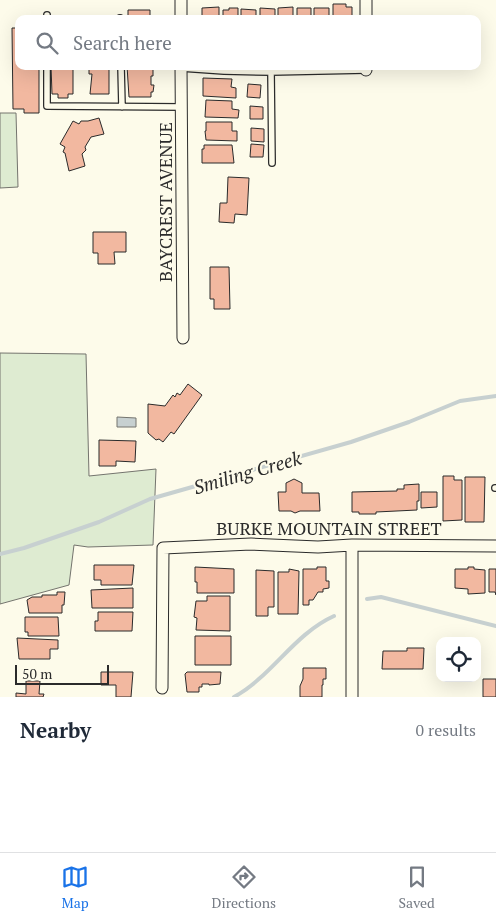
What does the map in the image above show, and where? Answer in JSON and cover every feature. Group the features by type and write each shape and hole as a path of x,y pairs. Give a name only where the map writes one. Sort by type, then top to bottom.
{"street":[{"path":"181,0 181,15"},
{"path":"366,0 366,15"},
{"name":"BAYCREST AVENUE","path":"181,70 184,338"},
{"name":"BURKE MOUNTAIN STREET","path":"162,688 163,548 251,544 318,547 352,545 496,546"},
{"path":"352,545 352,697"}],"lane":[{"path":"47,70 47,106 182,107"},
{"path":"121,70 122,107"},
{"path":"213,70 271,72 318,70"},
{"path":"271,72 272,163"}],"green space":[{"path":"0,113 16,113 18,187 0,188"},
{"path":"0,353 86,354 89,476 156,469 153,545 88,547 74,545 69,585 0,604"}],"shaded area":[{"path":"117,417 136,418 136,427 117,427"}],"building":[{"path":"333,4 346,4 346,7 352,7 352,15 333,15"},
{"path":"219,7 219,15 202,15 202,8"},
{"path":"293,7 293,15 278,15 278,8"},
{"path":"229,8 238,8 238,15 223,15 223,10 229,10"},
{"path":"260,8 275,9 275,15 260,15"},
{"path":"297,8 311,8 311,15 297,15"},
{"path":"314,8 329,8 329,15 314,15"},
{"path":"241,9 256,10 256,15 241,15"},
{"path":"128,10 150,10 150,15 128,15"},
{"path":"12,28 15,28 15,70 39,70 39,113 24,113 24,109 13,109"},
{"path":"51,70 73,70 73,94 68,94 68,98 58,98 58,94 52,94"},
{"path":"89,70 109,70 109,94 90,94 92,74 89,74"},
{"path":"127,70 153,70 151,85 154,85 151,97 129,97"},
{"path":"203,78 232,79 231,87 236,88 236,98 203,96"},
{"path":"248,84 261,85 260,98 247,97"},
{"path":"206,100 232,101 232,109 239,110 238,118 205,117"},
{"path":"250,106 263,107 263,119 250,119"},
{"path":"99,118 104,134 91,137 85,147 86,150 82,154 85,166 69,171 65,153 63,152 65,147 60,144 73,121 79,124 81,121"},
{"path":"206,122 232,122 232,131 237,131 237,141 206,140"},
{"path":"251,128 264,129 264,142 251,141"},
{"path":"251,144 264,145 263,157 250,157"},
{"path":"204,145 232,145 234,163 202,163 202,149 204,149"},
{"path":"228,177 249,178 247,215 235,214 234,223 219,222 220,203 227,203"},
{"path":"93,232 126,232 126,252 114,252 115,264 98,264 98,253 93,253"},
{"path":"210,267 229,267 230,309 214,309 214,299 210,299"},
{"path":"188,384 202,395 174,434 171,432 163,442 159,439 156,440 148,433 148,404 165,406 173,395 175,397 177,393 180,395"},
{"path":"99,440 136,441 135,462 116,461 116,466 99,466"},
{"path":"443,476 454,476 454,480 462,480 462,520 443,521"},
{"path":"465,477 485,477 484,522 465,522"},
{"path":"294,479 302,483 302,493 319,493 320,511 300,511 295,513 279,511 278,492 286,492 286,483"},
{"path":"419,484 417,510 376,512 376,514 352,512 352,492 397,491 397,489 404,489 404,485"},
{"path":"421,492 437,492 437,507 421,508"},
{"path":"94,565 134,565 132,585 101,585 101,580 94,580"},
{"path":"195,567 234,569 234,593 197,593"},
{"path":"317,567 326,567 326,581 329,581 329,588 323,589 323,592 318,592 313,600 309,600 309,605 303,605 303,569 317,569"},
{"path":"468,567 485,570 485,593 468,594 468,589 455,588 455,569 468,569"},
{"path":"289,569 299,571 298,614 278,614 278,572 289,572"},
{"path":"489,569 496,569 496,595 495,592 489,592"},
{"path":"256,570 274,571 274,607 268,607 268,616 256,616"},
{"path":"133,588 133,608 92,608 91,590"},
{"path":"57,592 65,592 62,613 29,613 27,600 32,597 42,597 42,595 57,595"},
{"path":"207,596 230,596 230,631 196,630 197,618 194,617 196,601 207,601"},
{"path":"98,612 133,612 132,631 95,631 95,621 98,621"},
{"path":"25,617 58,617 59,636 28,636 28,632 25,632"},
{"path":"195,636 231,636 231,665 195,665"},
{"path":"17,638 58,640 58,649 50,649 50,659 19,659"},
{"path":"407,648 424,648 423,669 382,669 383,651 407,651"},
{"path":"303,668 326,668 326,679 323,679 322,685 322,697 300,697"},
{"path":"101,672 133,672 131,697 116,697 116,685 101,685"},
{"path":"187,672 221,672 220,684 202,684 202,687 199,687 199,692 187,692 185,674"},
{"path":"483,679 496,679 496,697 483,697"},
{"path":"26,681 40,681 39,694 44,694 43,697 16,697 16,693 26,694"}],"waterway":[{"name":"Smiling Creek","path":"0,554 24,548 99,522 150,499 351,442 409,422 460,401 496,396"},
{"path":"367,599 381,597 496,626"},
{"path":"234,697 260,678 307,633 334,616"}]}
